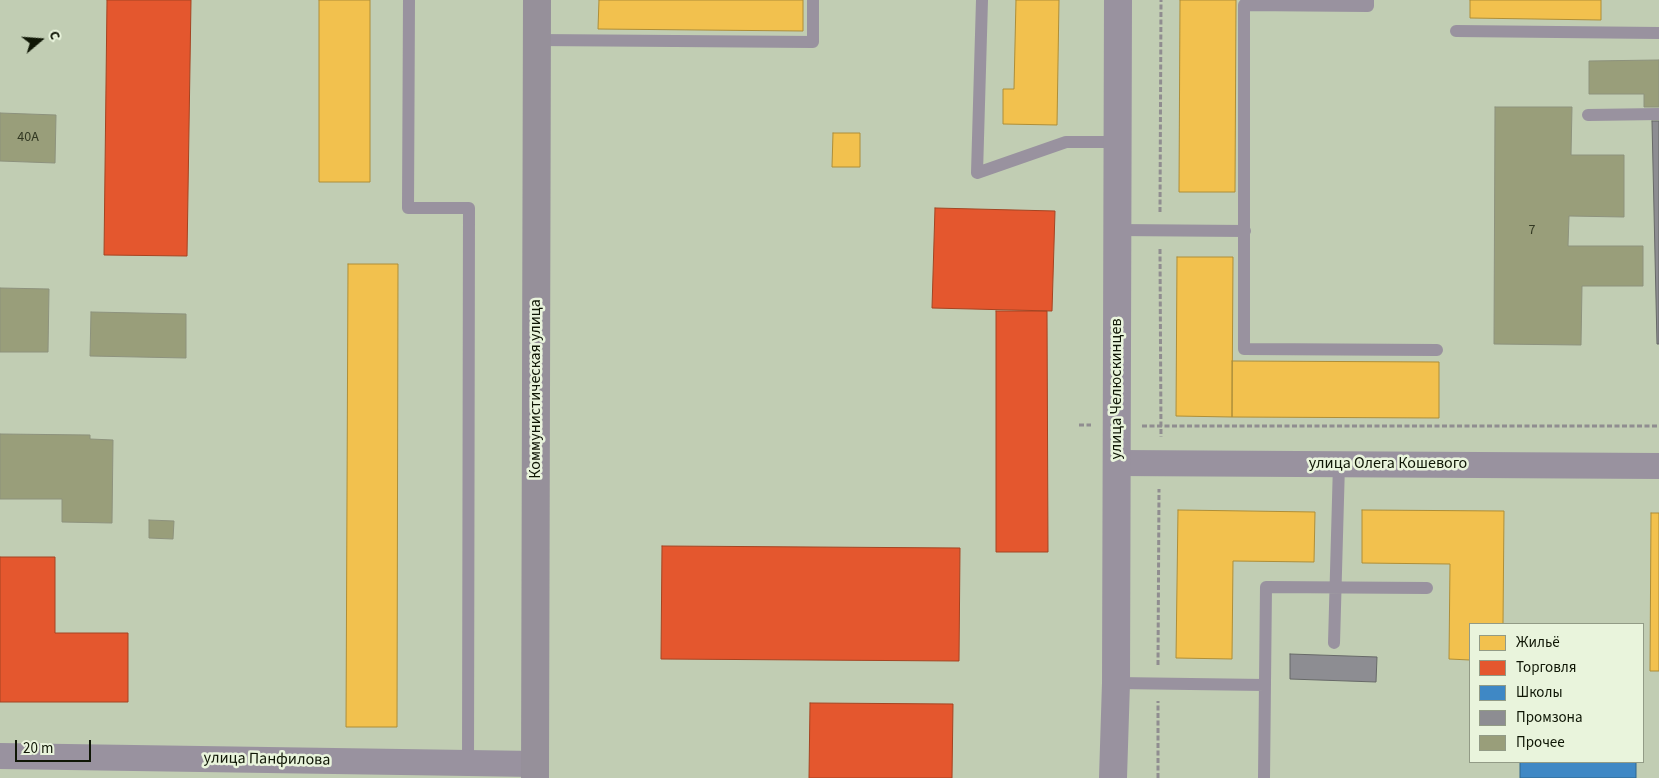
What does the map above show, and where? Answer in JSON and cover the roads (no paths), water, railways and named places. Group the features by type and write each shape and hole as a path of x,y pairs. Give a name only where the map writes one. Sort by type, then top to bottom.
{"main road":[{"name":"Коммунистическая улица","path":"535,771 537,0"}],"street":[{"name":"улица Челюскинцев","path":"1112,778 1116,683 1118,0"},
{"name":"улица Олега Кошевого","path":"1117,463 1659,466"},
{"name":"улица Панфилова","path":"0,756 406,770 468,763 535,771"}],"lane":[{"path":"408,0 408,208 469,208 468,763"},
{"path":"537,40 813,42 813,0"},
{"path":"982,0 977,173 1066,142 1118,142"},
{"path":"1368,0 1368,6 1244,5 1244,349 1437,350"},
{"path":"1456,31 1659,33"},
{"path":"1588,115 1659,114"},
{"path":"1117,230 1245,231"},
{"path":"1334,643 1339,464"},
{"path":"1264,778 1266,587 1427,588"},
{"path":"1116,683 1265,685"}]}
